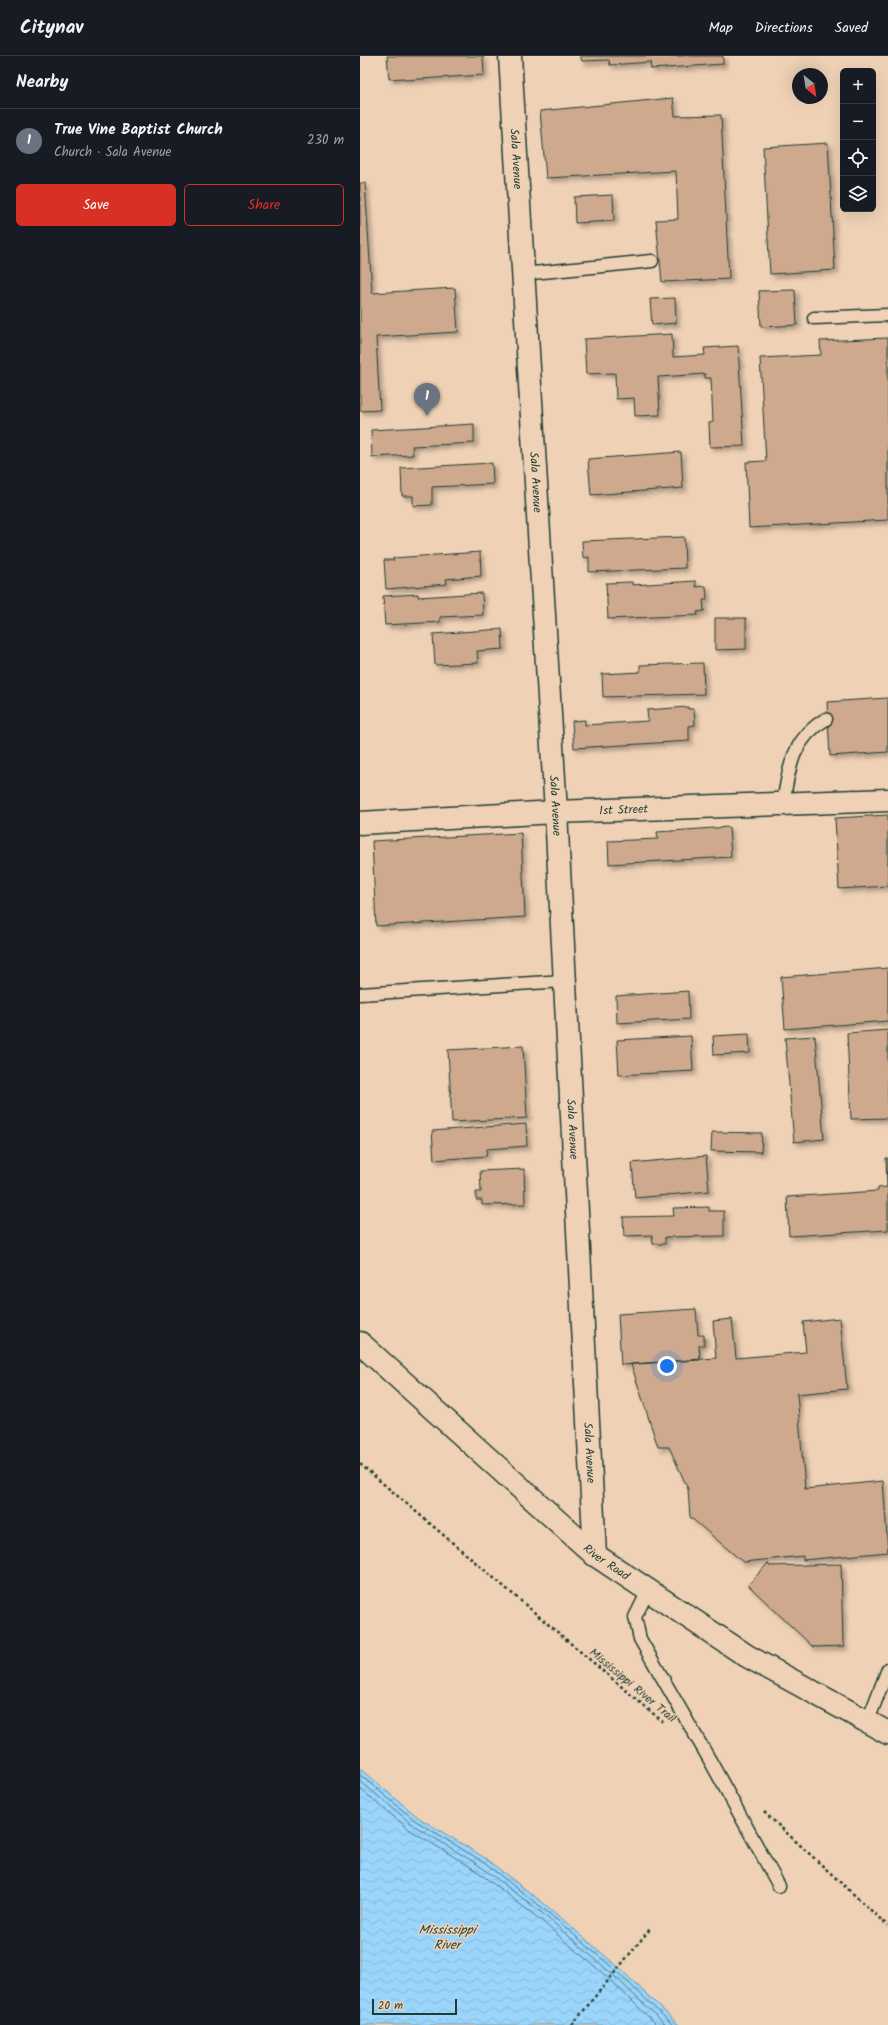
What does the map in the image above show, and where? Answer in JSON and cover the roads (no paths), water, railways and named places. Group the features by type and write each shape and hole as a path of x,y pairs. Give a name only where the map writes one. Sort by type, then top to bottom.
{"street":[{"name":"Sala Avenue","path":"510,56 556,812 595,1555"},
{"name":"1st Street","path":"360,823 556,812 888,800"},
{"name":"River Road","path":"360,1343 595,1555 648,1592 747,1656 867,1723 888,1733"}],"lane":[{"path":"523,274 652,261"},
{"path":"814,318 888,315"},
{"path":"783,804 790,762 804,735 814,726 826,719"},
{"path":"360,994 564,981"},
{"path":"648,1592 635,1617 640,1639 779,1886"},
{"path":"867,1723 888,1669"}],"water":[{"name":"Mississippi River","path":"360,1769 419,1818 482,1856 547,1906 617,1966 679,2025 360,2025"}],"place":[{"name":"True Vine Baptist Church","path":"427,416"}]}
